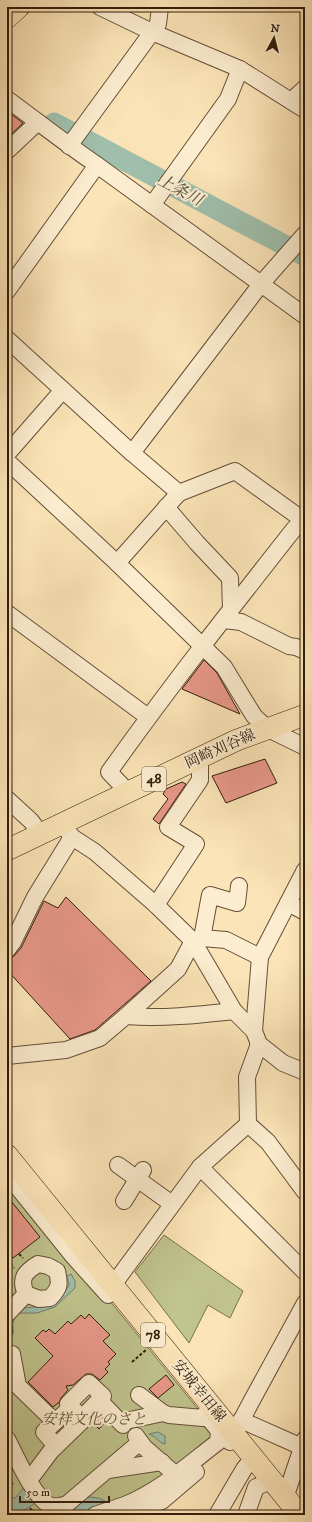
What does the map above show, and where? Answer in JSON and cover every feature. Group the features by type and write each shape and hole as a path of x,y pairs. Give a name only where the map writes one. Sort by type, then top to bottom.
{"main road":[{"path":"7,18 19,7"},
{"name":"岡崎刈谷線","path":"7,850 40,833 67,830 127,791 237,740 305,715"},
{"name":"安城幸田線","path":"8,1164 113,1285 214,1409 237,1427 253,1458 300,1515"}],"street":[{"path":"100,7 152,32 240,69 305,110"},
{"path":"69,146 158,24 160,7"},
{"path":"152,205 228,99 240,69"},
{"path":"291,101 305,88"},
{"path":"7,99 69,146 305,316"},
{"path":"7,151 38,122"},
{"path":"7,292 96,165"},
{"path":"132,453 261,284 305,234"},
{"path":"7,339 132,453 179,493"},
{"path":"7,454 63,390"},
{"path":"7,461 204,646 224,667 254,716 268,729 305,747"},
{"path":"117,563 179,493 235,471 304,519 294,529 148,717 109,772 127,791"},
{"path":"166,507 230,578 227,615"},
{"path":"7,613 148,717"},
{"path":"227,615 289,646 305,651"},
{"path":"156,905 196,844 168,827 200,780 200,757"},
{"path":"7,799 31,821 40,833"},
{"path":"7,950 13,942 67,830 198,940 234,1010 256,1037 283,1063 305,1072"},
{"path":"303,1183 268,1142 248,1124 247,1077 256,1037 260,957 305,870"},
{"path":"7,1056 66,1050 100,1038 178,969 198,940 210,895 237,903 239,886"},
{"path":"288,903 305,912"},
{"path":"198,940 226,940 260,957"},
{"path":"126,1016 147,1018 210,1014 234,1010"},
{"path":"113,1285 200,1167 248,1124"},
{"path":"8,1164 73,1256 94,1280 95,1279 219,1431 218,1442 176,1475 153,1490 128,1503 95,1515"},
{"path":"118,1166 140,1174 172,1204"},
{"path":"200,1167 305,1272"},
{"path":"124,1201 140,1174"},
{"path":"55,1269 73,1256"},
{"path":"38,1264 57,1270 59,1280 58,1289 50,1298 39,1299 26,1294 22,1286 23,1278 29,1270 38,1264"},
{"path":"7,1314 26,1294"},
{"path":"123,1515 162,1501 232,1441 237,1427 303,1311"},
{"path":"9,1352 18,1386 55,1422"},
{"path":"56,1446 44,1432 93,1389 122,1423 163,1413"},
{"path":"139,1395 163,1413 169,1415 203,1418 214,1409"},
{"path":"33,1475 56,1446 81,1422 73,1406"},
{"path":"237,1427 304,1443 285,1498"},
{"path":"7,1439 38,1494 49,1505 57,1507 67,1504 107,1470 145,1442 162,1462 176,1475"},
{"path":"217,1515 244,1469 253,1458"},
{"path":"107,1470 162,1462"},
{"path":"246,1515 256,1486 271,1481"}],"path":[{"path":"132,1362 150,1347"},
{"path":"30,1508 34,1515"}],"green space":[{"name":"安祥文化のさと","path":"7,1175 216,1431 216,1441 123,1502 85,1515 7,1515"},
{"path":"164,1235 243,1291 230,1318 208,1305 189,1343 135,1272"}],"shaded area":[{"path":"71,1274 75,1281 75,1288 55,1307 37,1313 16,1313 11,1338 7,1342 7,1338 9,1336 10,1319 13,1313 20,1309 42,1306 54,1301 67,1289 69,1285 67,1276"},
{"path":"158,1432 165,1436 165,1444 149,1434"},
{"path":"24,1486 49,1510 81,1498 89,1497 103,1500 110,1505 83,1515 77,1513 70,1515 48,1515 37,1502 17,1515 7,1515 7,1494 10,1498 15,1498"}],"building":[{"path":"7,111 23,123 7,138"},
{"path":"204,660 217,673 240,714 182,689"},
{"path":"265,759 277,783 226,803 212,776"},
{"path":"182,782 186,784 159,824 153,819 168,799 163,794 166,789"},
{"path":"66,897 151,981 95,1030 70,1039 7,970 7,960 14,956 21,948 44,901 58,908"},
{"path":"7,1196 40,1237 13,1258 7,1251"},
{"path":"89,1314 110,1335 103,1341 116,1354 108,1362 110,1364 105,1369 108,1372 100,1380 92,1374 86,1374 73,1385 66,1386 68,1390 61,1398 59,1403 53,1407 28,1382 53,1356 35,1338 43,1330 46,1332 49,1329 55,1334 68,1321 71,1324 81,1315 85,1319"},
{"path":"166,1375 174,1385 158,1398 149,1389"},
{"path":"100,1414 106,1421 99,1429 92,1422"}],"waterway":[{"name":"上条川","path":"54,123 305,256"},
{"path":"7,1341 12,1333 12,1327"}]}
